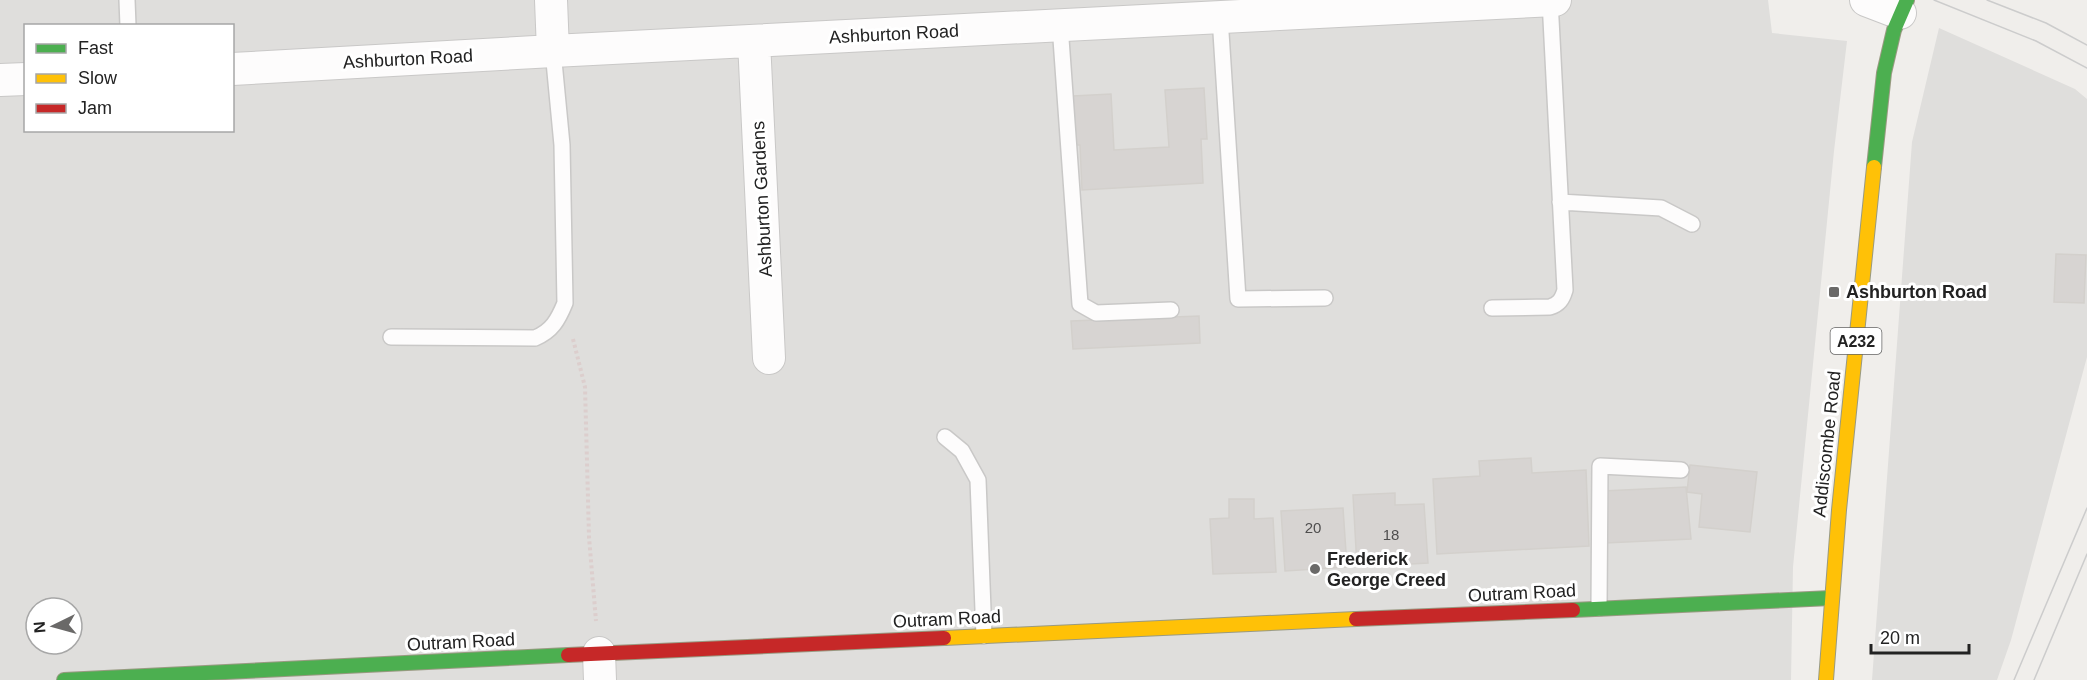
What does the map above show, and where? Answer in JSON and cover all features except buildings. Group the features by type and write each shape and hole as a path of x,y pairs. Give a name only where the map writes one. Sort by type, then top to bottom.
{"main road":[{"name":"Addiscombe Road","path":"1826,680 1831,598 1884,73 1888,48 1904,6"},
{"name":"Outram Road","path":"64,680 599,667 984,636 1831,598"}],"street":[{"path":"550,0 553,51"},
{"name":"Ashburton Road","path":"234,69 1555,0"},
{"path":"1866,0 1904,6"},
{"name":"Ashburton Gardens","path":"754,41 769,358"},
{"path":"0,80 24,79"}],"lane":[{"path":"127,0 128,24"},
{"path":"1492,308 1550,307 1557,305 1565,290 1550,0"},
{"path":"1220,17 1238,299 1325,298"},
{"path":"1060,25 1080,304 1096,313 1171,310"},
{"path":"391,337 535,338 547,333 558,320 565,303 562,145 553,51"},
{"path":"1560,202 1661,208 1692,224"},
{"path":"945,437 962,452 978,480 984,636"},
{"path":"1599,608 1600,466 1681,470"}],"path":[{"path":"565,303 585,387 590,537 599,667"}],"shaded area":[{"path":"0,0 1768,0 1772,33 1847,41 1793,567 1791,680 0,680"},
{"path":"1939,28 2075,89 2087,99 2087,357 2011,640 1997,680 1872,680 1912,142"}],"tram line":[{"path":"1934,0 2036,41 2087,68"},
{"path":"1987,0 2046,23 2087,45"},
{"path":"2014,680 2087,508"},
{"path":"2034,680 2087,554"}],"traffic: fast":[{"path":"1874,167 1884,73 1894,30 1907,0"},
{"path":"1573,610 1831,598"},
{"path":"64,680 568,655"}],"traffic: slow":[{"path":"1826,680 1839,510 1874,167"},
{"path":"944,638 1356,619"}],"traffic: jam":[{"path":"1356,619 1573,610"},
{"path":"568,655 944,638"}],"place":[{"name":"Ashburton Road","path":"1834,292"},
{"name":"Frederick George Creed","path":"1315,569"}]}
